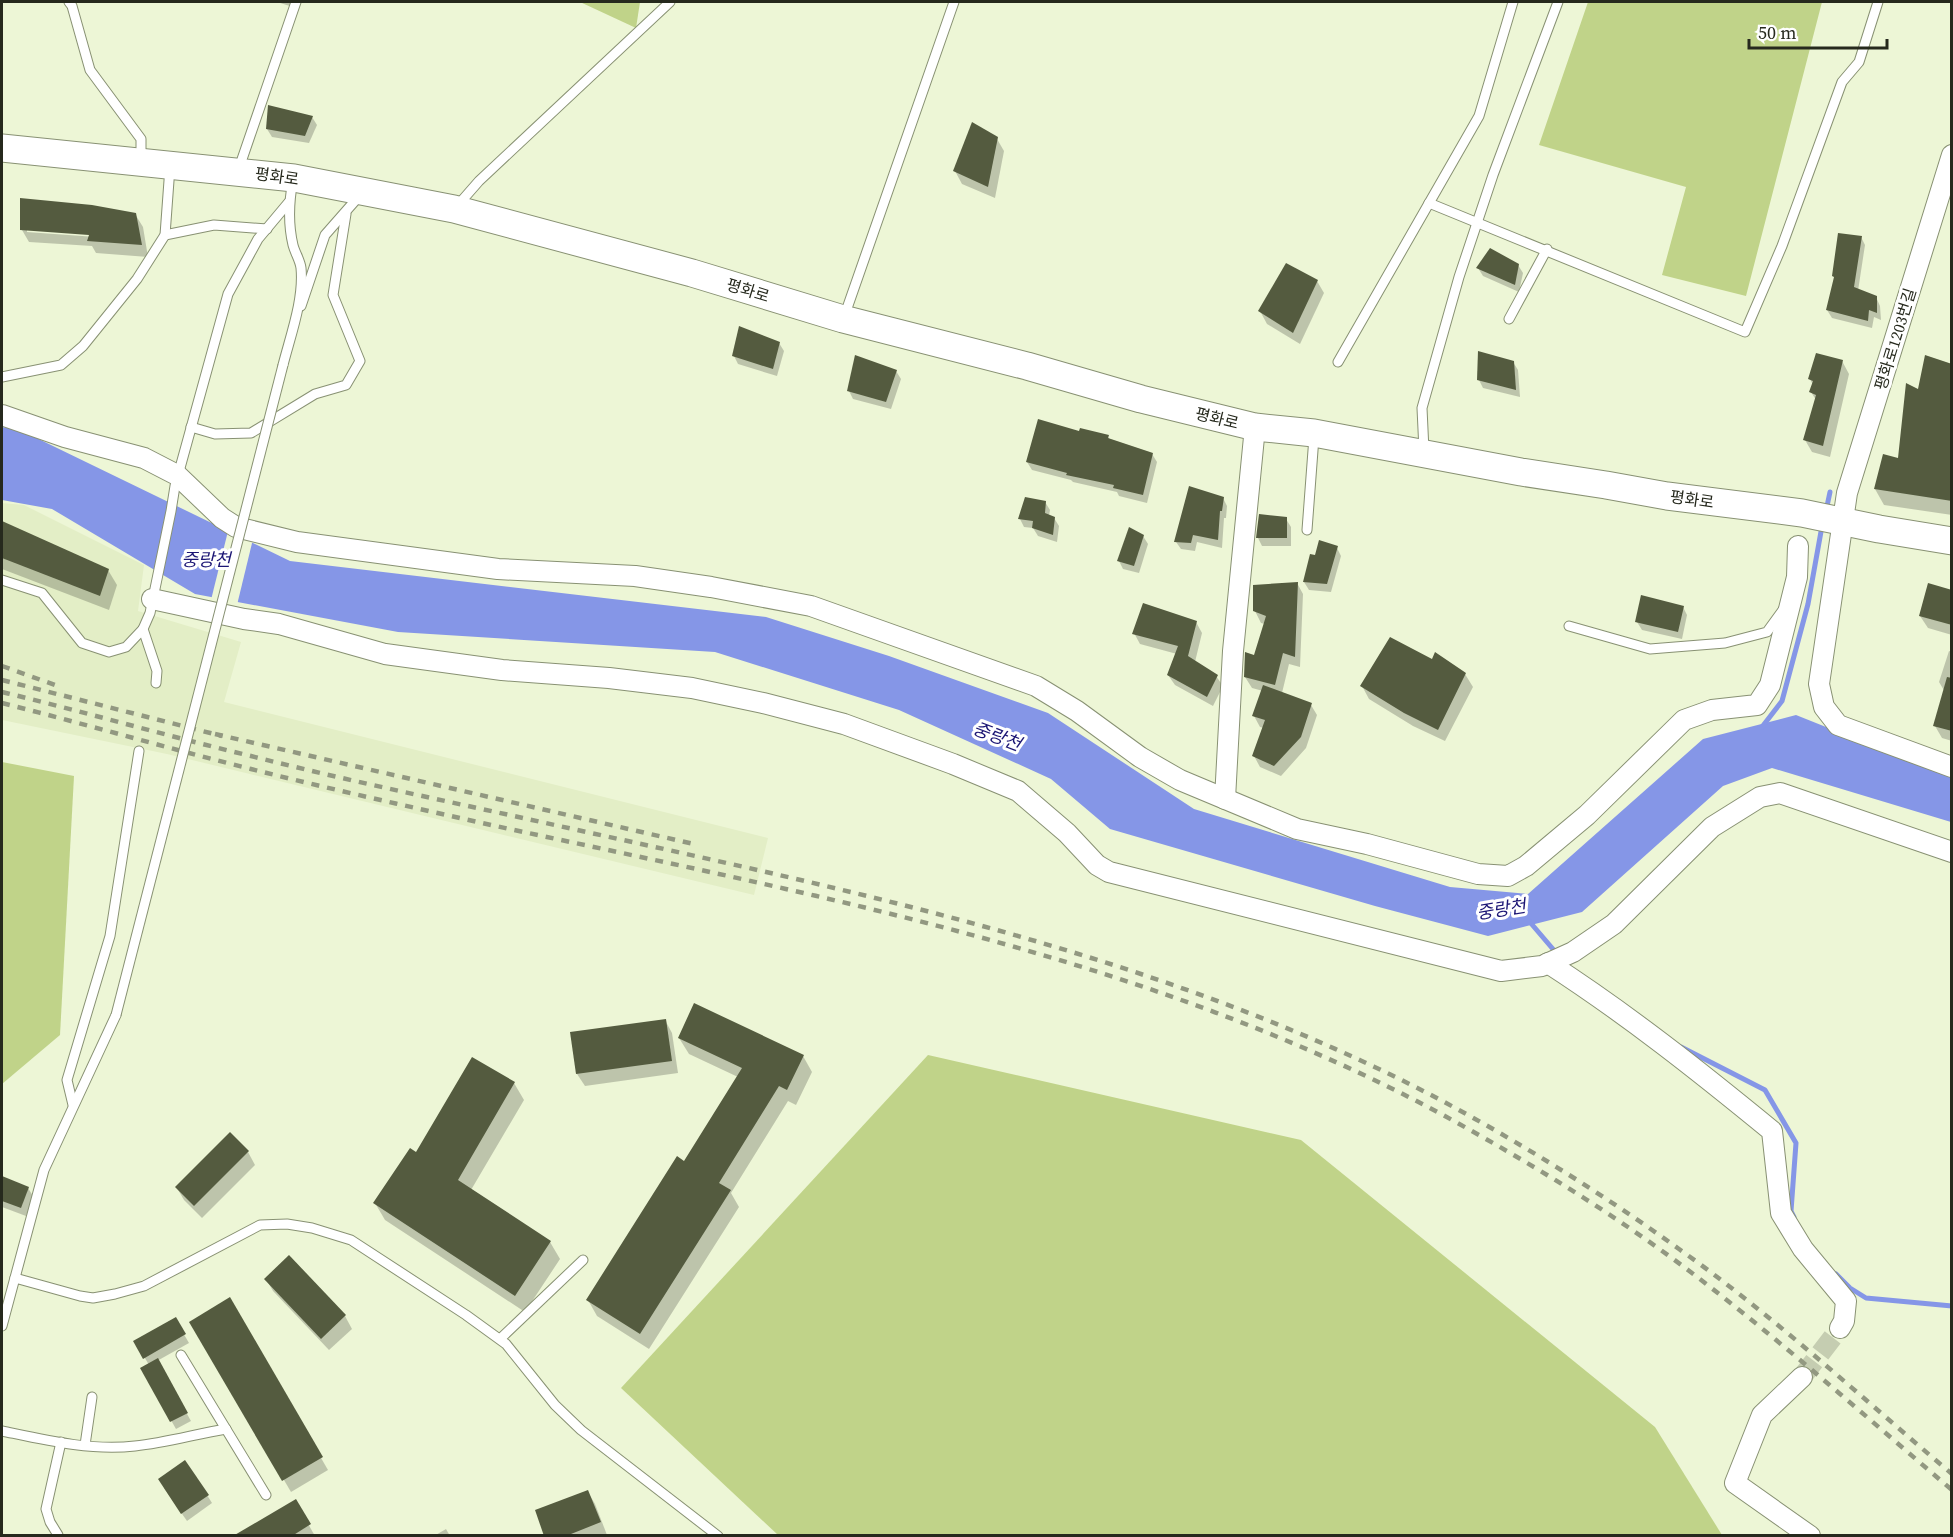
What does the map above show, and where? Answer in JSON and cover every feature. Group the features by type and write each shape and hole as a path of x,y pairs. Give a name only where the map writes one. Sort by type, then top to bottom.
{"main road":[{"name":"평화로","path":"2,148 238,171 292,190 363,192 454,209 692,273 843,319 1255,427 1314,433 1667,496 1952,541"}],"street":[{"name":"평화로1203번길","path":"1952,155 1847,493 1830,520 1820,684 1824,707 1839,725 1952,768"},
{"path":"2,415 65,437 144,458 236,527 297,542 498,569 635,576 711,587 811,606 1036,686 1077,711 1140,757 1180,780 1297,829 1367,844 1478,874 1508,876 1526,866 1587,815 1684,720 1712,710 1757,705 1770,685 1797,578 1798,546"},
{"name":"평화로","path":"1225,799 1233,651 1255,427"},
{"path":"154,593 244,619 279,624 385,654 502,670 609,678 692,688 844,724 953,764 1018,791 1067,833 1097,865 1109,872 1501,970 1542,966 1614,924 1712,827 1760,797 1780,793 1952,852"},
{"path":"1559,958 1585,987 1694,1067 1772,1131 1781,1213 1803,1249 1846,1301 1844,1321 1840,1328"},
{"path":"1802,1377 1762,1415 1735,1482 1810,1536"}],"lane":[{"path":"69,2 90,70 141,139 141,163"},
{"name":"평화로","path":"238,171 296,2"},
{"path":"454,209 479,181 670,2"},
{"path":"843,319 954,2"},
{"path":"1338,362 1479,116 1513,2"},
{"path":"1424,453 1422,408 1459,276 1558,2"},
{"path":"1429,203 1547,249 1745,332 1782,246 1842,82 1859,62 1878,2"},
{"path":"2,377 61,365 83,346 137,279 165,235 170,165"},
{"path":"2,580 42,593 82,644 109,652 126,647 143,628 150,613 176,481 228,294 258,239 292,190"},
{"path":"2,1326 44,1170 116,1016 295,320 301,267 293,245 292,190"},
{"path":"295,320 306,295 325,235 363,192"},
{"path":"191,427 215,434 251,433 315,394 346,385 360,361 333,295 345,214"},
{"path":"165,235 214,225 267,229"},
{"path":"1509,319 1547,249"},
{"path":"1307,530 1314,433"},
{"path":"1569,626 1650,649 1725,644 1767,632 1792,598"},
{"path":"143,628 157,671 156,683"},
{"path":"73,1105 68,1080 110,936 139,752"},
{"path":"15,1278 93,1298 144,1286 260,1225 287,1224 312,1228 351,1240 500,1339 555,1405 581,1430 718,1536"},
{"path":"500,1339 583,1260"},
{"path":"180,1355 266,1495"},
{"path":"85,1445 92,1397"},
{"path":"2,1431 61,1442 108,1447 135,1446 226,1429"},
{"path":"58,1535 50,1522 46,1509 61,1442"}],"shaded area":[{"path":"2,503 24,505 144,565 138,611 241,642 224,702 768,838 754,895 167,754 2,720"}],"green space":[{"path":"580,2 640,2 636,28"},
{"path":"1588,2 1822,2 1746,296 1662,275 1686,187 1539,145"},
{"path":"2,762 74,776 60,1035 2,1084"},
{"path":"928,1055 1301,1140 1655,1427 1722,1535 778,1535 621,1388"}],"water":[{"name":"중랑천","path":"2,427 20,430 290,561 766,617 889,656 1048,713 1194,809 1450,887 1528,894 1703,739 1796,715 1951,777 1951,822 1772,768 1723,786 1582,912 1488,936 1375,906 1110,829 1051,779 899,710 715,652 398,632 195,594 52,509 2,500"}],"pier":[{"path":"229,527 253,539 237,605 211,600"}],"building":[{"path":"268,105 313,116 305,136 266,129"},
{"path":"972,122 998,137 988,187 953,171"},
{"path":"20,198 92,205 136,213 142,245 87,241 89,235 20,230"},
{"path":"1838,233 1862,236 1854,287 1877,296 1877,313 1869,310 1868,321 1826,310 1834,277 1832,276"},
{"path":"1490,248 1519,264 1515,285 1476,268"},
{"path":"1286,263 1318,280 1293,333 1258,311"},
{"path":"739,326 780,342 773,369 732,356"},
{"path":"1478,351 1514,361 1516,390 1477,380"},
{"path":"1816,353 1843,360 1823,446 1803,440 1816,395 1809,392 1813,381 1808,379"},
{"path":"855,355 897,370 886,402 847,391"},
{"path":"1925,355 1952,364 1952,501 1874,489 1883,454 1898,458 1906,383 1918,389"},
{"path":"1038,419 1079,431 1080,428 1109,435 1108,438 1153,453 1143,495 1026,462"},
{"path":"1189,486 1224,497 1222,511 1220,511 1218,540 1193,535 1191,543 1174,542"},
{"path":"1025,497 1046,501 1045,513 1055,517 1053,535 1032,528 1033,521 1018,519"},
{"path":"1259,514 1287,517 1287,538 1256,538"},
{"path":"2,521 109,569 100,596 2,558"},
{"path":"1129,527 1144,535 1134,566 1117,561"},
{"path":"1319,540 1338,546 1327,584 1303,582 1310,554 1315,555"},
{"path":"1298,582 1295,657 1283,653 1275,685 1244,677 1245,652 1254,655 1266,616 1253,611 1253,585"},
{"path":"1928,583 1952,590 1952,625 1919,616"},
{"path":"1641,595 1684,606 1678,632 1635,622"},
{"path":"1143,603 1197,621 1188,656 1218,675 1207,697 1167,675 1178,646 1132,634"},
{"path":"1390,637 1432,659 1435,652 1466,673 1438,730 1404,713 1360,686"},
{"path":"1947,677 1952,678 1952,731 1933,726"},
{"path":"1263,685 1312,703 1301,737 1274,766 1252,756 1265,720 1252,716"},
{"path":"694,1003 804,1055 787,1090 779,1086 719,1183 731,1190 640,1334 586,1300 677,1156 684,1161 742,1068 678,1038"},
{"path":"666,1019 672,1061 576,1074 570,1032"},
{"path":"472,1057 515,1082 458,1180 551,1241 515,1296 373,1203 410,1148 416,1152"},
{"path":"230,1132 249,1151 194,1206 175,1187"},
{"path":"2,1176 29,1187 21,1208 2,1201"},
{"path":"289,1255 346,1315 321,1339 264,1279"},
{"path":"230,1297 323,1457 282,1481 189,1322"},
{"path":"176,1317 186,1334 143,1359 133,1341"},
{"path":"158,1358 188,1413 170,1422 140,1368"},
{"path":"185,1460 209,1495 181,1514 158,1479"},
{"path":"588,1490 601,1522 566,1536 544,1536 535,1510"},
{"path":"296,1499 311,1524 292,1536 233,1536"}],"waterway":[{"path":"1826,511 1830,492"},
{"path":"1762,727 1782,701 1808,604 1822,526"},
{"path":"1529,921 1558,955"},
{"path":"1681,1047 1765,1090 1796,1143 1791,1211 1794,1217"},
{"path":"1836,1274 1850,1288 1866,1298 1952,1306"}],"tunnel":[{"path":"1802,1377 1840,1328"}],"railway":[{"path":"2,666 55,685"},
{"path":"2,680 222,736"},
{"path":"2,692 319,773 755,869 871,897 987,927 1102,961 1215,1000 1326,1045 1433,1096 1528,1149 1589,1188 1679,1249 1750,1302 1952,1474"},
{"path":"2,703 311,784 857,906 978,937 1098,972 1215,1012 1331,1060 1443,1115 1506,1150 1599,1208 1722,1296 1952,1490"},
{"path":"215,734 698,845"}]}
